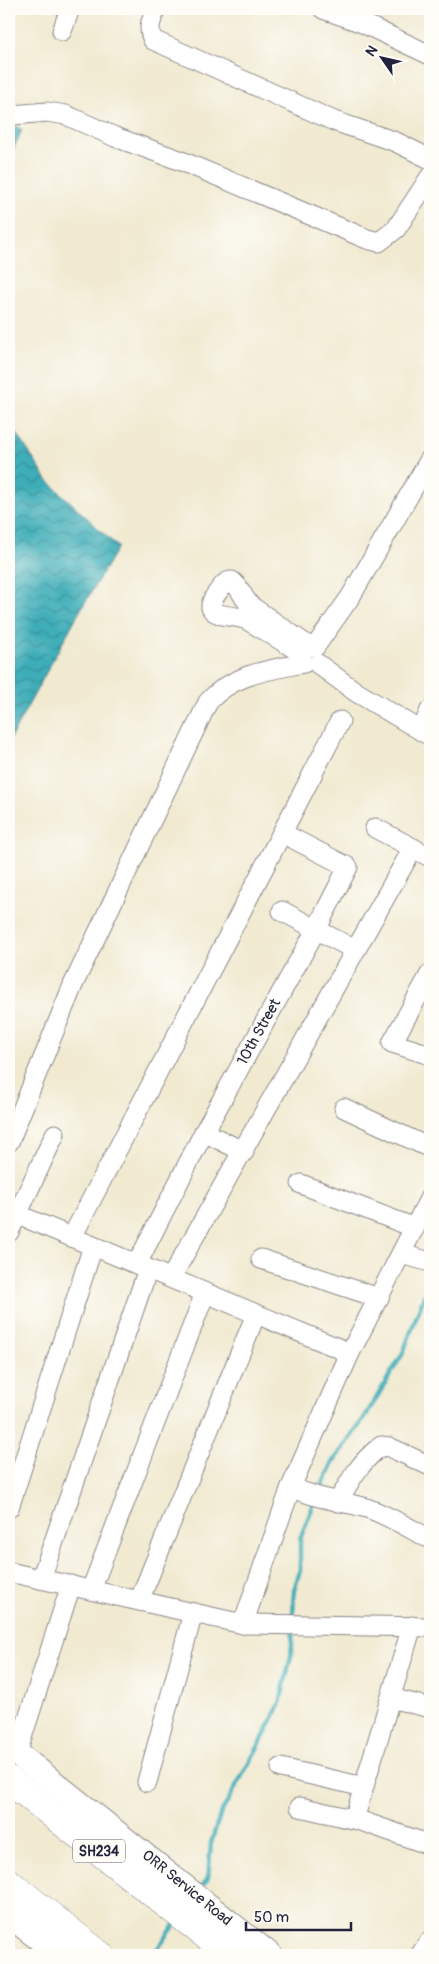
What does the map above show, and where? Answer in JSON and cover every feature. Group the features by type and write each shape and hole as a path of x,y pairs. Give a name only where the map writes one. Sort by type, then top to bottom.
{"highway":[{"name":"SH234","path":"9,1780 168,1890 204,1918 231,1955"},
{"path":"9,1883 100,1955"}],"main road":[{"name":"ORR Service Road","path":"13,1750 168,1890"},
{"path":"9,1915 60,1955"},
{"name":"ORR Service Road","path":"204,1918 270,1955"}],"street":[{"path":"62,31 70,9"},
{"path":"156,9 150,23 149,32 153,40 334,121 396,142 430,159"},
{"path":"322,9 360,22 430,55"},
{"path":"13,115 47,112 66,115 367,239 379,242 396,230 430,177"},
{"path":"9,1142 74,984 208,702 224,686 248,675 310,655 350,596 430,459"},
{"path":"310,655 247,620 212,611 212,600 225,583 232,581 239,587 247,602 356,692 426,733 430,710"},
{"path":"72,1237 340,721"},
{"path":"375,828 430,857"},
{"name":"10th Street","path":"41,1579 143,1266 204,1132 317,928 348,866 282,833"},
{"path":"171,1278 244,1152 413,848"},
{"path":"282,911 355,950"},
{"path":"430,974 392,1043 430,1055"},
{"path":"344,1108 430,1148"},
{"path":"204,1132 244,1152"},
{"path":"9,1232 13,1213 54,1134"},
{"path":"301,1184 414,1228"},
{"path":"244,1624 291,1487 350,1353 430,1197"},
{"path":"13,1213 350,1353"},
{"path":"9,1508 93,1246"},
{"path":"401,1254 429,1262"},
{"path":"261,1259 379,1298"},
{"path":"91,1590 205,1293"},
{"path":"139,1600 256,1314"},
{"path":"324,1499 381,1446 389,1447 430,1466"},
{"path":"291,1487 324,1499 364,1507 426,1536"},
{"path":"9,1572 244,1624 421,1627 390,1698 356,1813 357,1818 361,1821"},
{"path":"13,1750 71,1586"},
{"path":"147,1782 193,1613"},
{"path":"390,1698 430,1708"},
{"path":"281,1768 364,1787"},
{"path":"300,1807 361,1821 430,1845"},
{"path":"420,1955 430,1941"}],"water":[{"path":"9,121 22,130 9,159"},
{"path":"9,421 47,480 118,547 77,616 9,741"}],"waterway":[{"path":"319,1492 333,1462 365,1417 403,1353 430,1280"},
{"path":"293,1620 294,1590 300,1571 300,1539 315,1501"},
{"path":"200,1889 208,1878 211,1843 220,1815 263,1738 280,1703 291,1656 293,1630"},
{"path":"153,1955 177,1922"}]}
